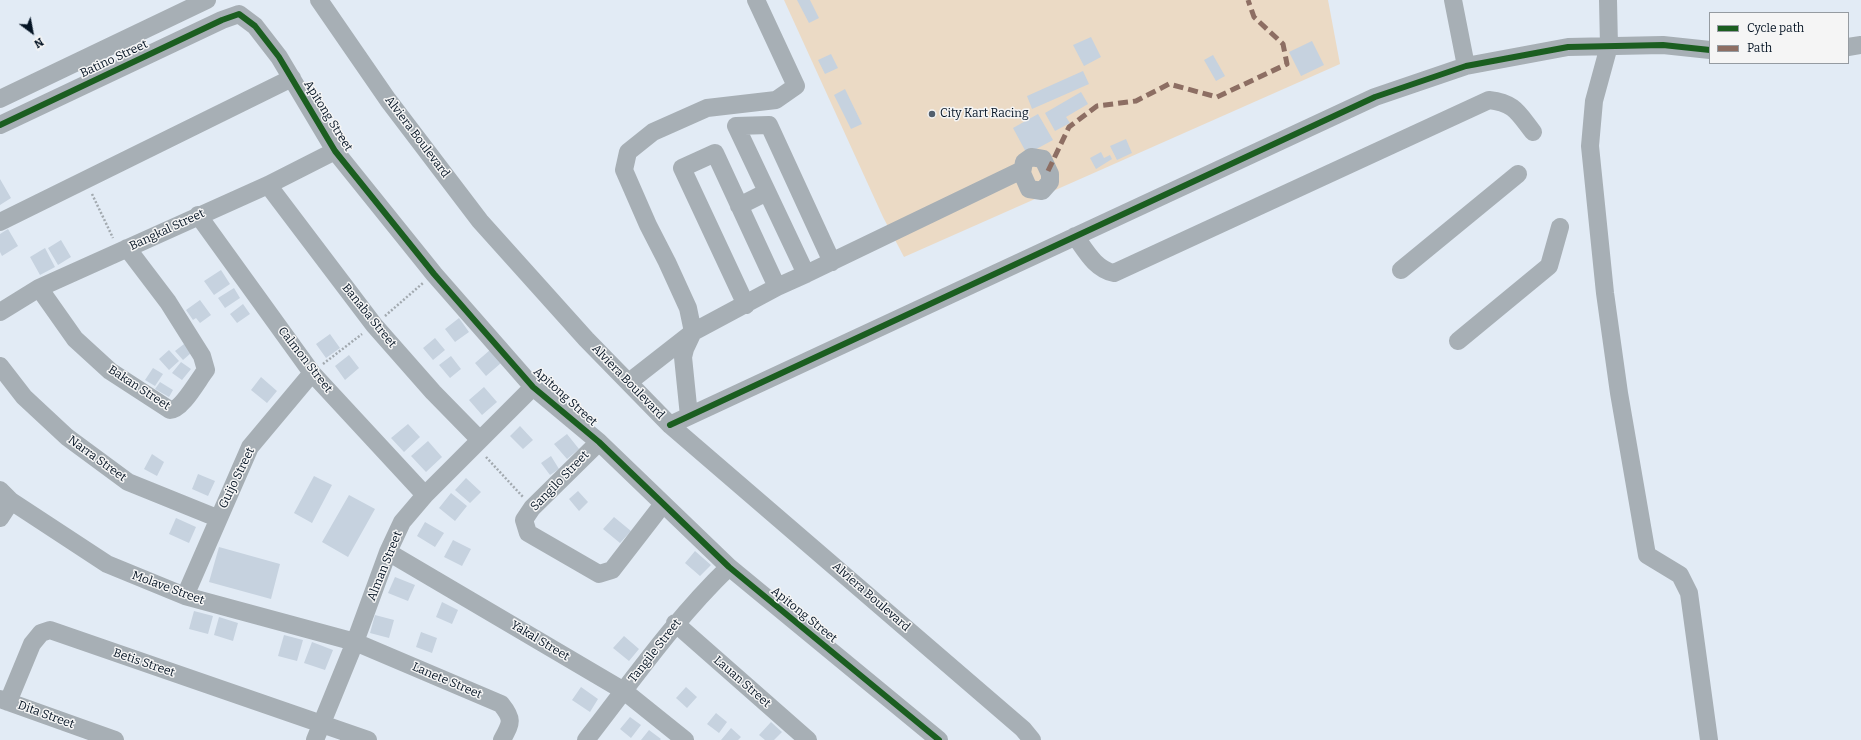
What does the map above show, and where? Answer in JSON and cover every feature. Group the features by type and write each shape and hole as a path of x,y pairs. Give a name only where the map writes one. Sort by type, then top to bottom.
{"street":[{"path":"0,99 207,0"},
{"name":"Alviera Boulevard","path":"319,0 388,100 480,221 586,339 670,425 1023,729 1032,740"},
{"path":"688,416 683,357 693,332 688,308 648,225 624,170 628,152 653,132 707,108 776,100 796,86 756,0"},
{"path":"1453,0 1466,66"},
{"path":"1608,0 1609,46 1594,101 1590,146 1605,293 1618,392 1647,555 1680,575 1689,593 1709,740"},
{"name":"Apitong Street","path":"239,14 255,26 292,78 335,151 434,274 533,387 599,442 729,567 939,740"},
{"name":"Batino Street","path":"0,125 222,20 239,14"},
{"path":"670,425 1375,97 1466,66 1568,47 1663,45 1709,50"},
{"path":"1849,47 1861,45"},
{"path":"0,222 292,78"},
{"path":"1075,236 1097,265 1104,271 1114,273 1489,100 1504,102 1514,109 1533,132"},
{"path":"806,274 736,126 769,125 832,262"},
{"name":"Bangkal Street","path":"0,312 39,288 198,215 268,185 335,151"},
{"path":"746,305 682,168 716,153 777,287"},
{"path":"629,382 693,332 746,305 777,287 1022,170"},
{"path":"1401,270 1518,174"},
{"name":"Banaba Street","path":"268,185 374,325 433,392 480,439"},
{"path":"739,206 767,192"},
{"name":"Calmon Street","path":"198,215 312,373 425,495"},
{"path":"1458,341 1549,266 1560,227"},
{"name":"Bakan Street","path":"39,288 75,339 110,371 170,410 174,410 180,405 206,370 202,356 168,302 123,250"},
{"name":"Narra Street","path":"0,366 24,397 67,438 128,482 218,518"},
{"name":"Guijo Street","path":"185,596 250,447 312,373"},
{"name":"Alman Street","path":"317,732 355,642 388,552 402,522 425,495 533,387"},
{"name":"Sangilo Street","path":"599,442 532,508 524,520 528,533 599,574 612,570 663,504"},
{"path":"0,518 6,496"},
{"name":"Molave Street","path":"6,496 107,564 185,596 355,642"},
{"name":"Yakal Street","path":"388,552 624,691 685,740"},
{"name":"Tangile Street","path":"586,740 676,623 699,596 729,567"},
{"name":"Lauan Street","path":"676,623 808,740"},
{"name":"Betis Street","path":"4,700 32,644 41,633 50,630 317,732"},
{"name":"Lanete Street","path":"355,642 501,704 510,714 511,723 502,740"},
{"name":"Dita Street","path":"4,700 115,740"},
{"path":"317,732 368,740"}],"path":[{"path":"85,180 123,250"},
{"path":"480,439 482,453 532,508"}],"shaded area":[{"path":"784,0 1328,0 1340,64 904,257 883,217"}],"building":[{"path":"797,0 810,0 819,18 809,23"},
{"path":"1091,37 1101,57 1084,66 1073,45"},
{"path":"1312,41 1324,65 1301,76 1289,52"},
{"path":"831,54 838,68 825,74 818,60"},
{"path":"1213,55 1225,76 1216,81 1204,60"},
{"path":"1083,71 1089,84 1032,109 1027,96"},
{"path":"845,89 862,124 851,129 834,95"},
{"path":"1081,92 1088,104 1066,117 1070,123 1055,131 1045,113"},
{"path":"1038,114 1053,140 1027,154 1013,128"},
{"path":"1126,139 1132,153 1117,160 1110,146"},
{"path":"1101,152 1104,158 1110,155 1112,159 1096,169 1090,158"},
{"path":"0,179 11,198 0,205"},
{"path":"8,229 18,246 2,256 0,252 0,234"},
{"path":"61,240 71,257 58,265 48,248"},
{"path":"45,248 55,267 40,275 30,257"},
{"path":"221,270 230,284 214,295 204,281"},
{"path":"234,288 240,298 225,308 218,298"},
{"path":"200,300 211,315 200,323 196,318 193,320 186,310"},
{"path":"243,304 250,314 237,323 230,314"},
{"path":"459,318 469,332 455,342 445,329"},
{"path":"330,334 340,348 326,358 316,344"},
{"path":"435,338 445,350 433,360 423,348"},
{"path":"184,344 191,353 183,360 175,351"},
{"path":"169,350 179,361 169,370 159,359"},
{"path":"490,350 501,363 486,376 475,363"},
{"path":"349,355 359,368 345,380 335,366"},
{"path":"451,356 461,369 450,378 439,365"},
{"path":"181,362 191,369 182,380 172,373"},
{"path":"153,368 163,374 155,386 145,380"},
{"path":"261,377 277,391 267,403 251,390"},
{"path":"160,382 173,390 169,397 155,389"},
{"path":"484,387 497,402 482,415 469,400"},
{"path":"408,424 420,437 404,452 391,438"},
{"path":"520,426 533,440 523,449 510,436"},
{"path":"567,434 579,449 567,459 554,444"},
{"path":"428,441 442,457 426,472 411,456"},
{"path":"152,454 164,462 157,476 144,469"},
{"path":"551,456 559,469 550,475 541,463"},
{"path":"198,474 215,481 208,496 192,489"},
{"path":"314,476 332,485 312,523 294,513"},
{"path":"466,478 481,492 470,503 455,490"},
{"path":"578,491 588,502 579,511 569,499"},
{"path":"451,493 467,506 455,521 439,508"},
{"path":"349,495 375,509 348,557 322,542"},
{"path":"614,517 631,531 620,543 603,529"},
{"path":"176,518 196,527 189,543 169,534"},
{"path":"425,522 444,533 435,547 417,536"},
{"path":"453,540 471,549 462,566 444,557"},
{"path":"219,547 280,564 271,599 209,582"},
{"path":"695,551 711,565 700,576 685,563"},
{"path":"395,577 415,585 408,601 388,593"},
{"path":"442,602 458,610 452,624 436,617"},
{"path":"194,611 213,616 208,634 189,629"},
{"path":"375,615 394,620 389,638 370,633"},
{"path":"219,617 238,623 233,641 214,635"},
{"path":"421,632 437,638 432,653 416,647"},
{"path":"284,635 303,640 297,661 278,656"},
{"path":"624,636 639,649 629,661 613,648"},
{"path":"312,642 333,650 325,670 304,663"},
{"path":"581,687 598,699 590,712 572,700"},
{"path":"686,687 697,697 687,708 676,698"},
{"path":"716,713 727,722 719,733 707,724"},
{"path":"630,717 641,725 631,738 620,729"},
{"path":"771,722 782,732 774,740 765,740 759,735"},
{"path":"731,728 741,737 738,740 721,740"},
{"path":"649,730 661,739 641,740"}],"marked path":[{"path":"1048,171 1069,127 1097,106 1136,101 1169,84 1217,97 1287,64 1283,44 1254,17 1248,0"}],"cycle path":[{"path":"0,125 222,20 239,14 255,26 279,57 335,151 434,274 533,387 599,442 729,567 939,740"},
{"path":"670,425 1375,97 1466,66 1568,47 1663,45 1709,50"}],"place":[{"name":"City Kart Racing","path":"932,114"}]}
